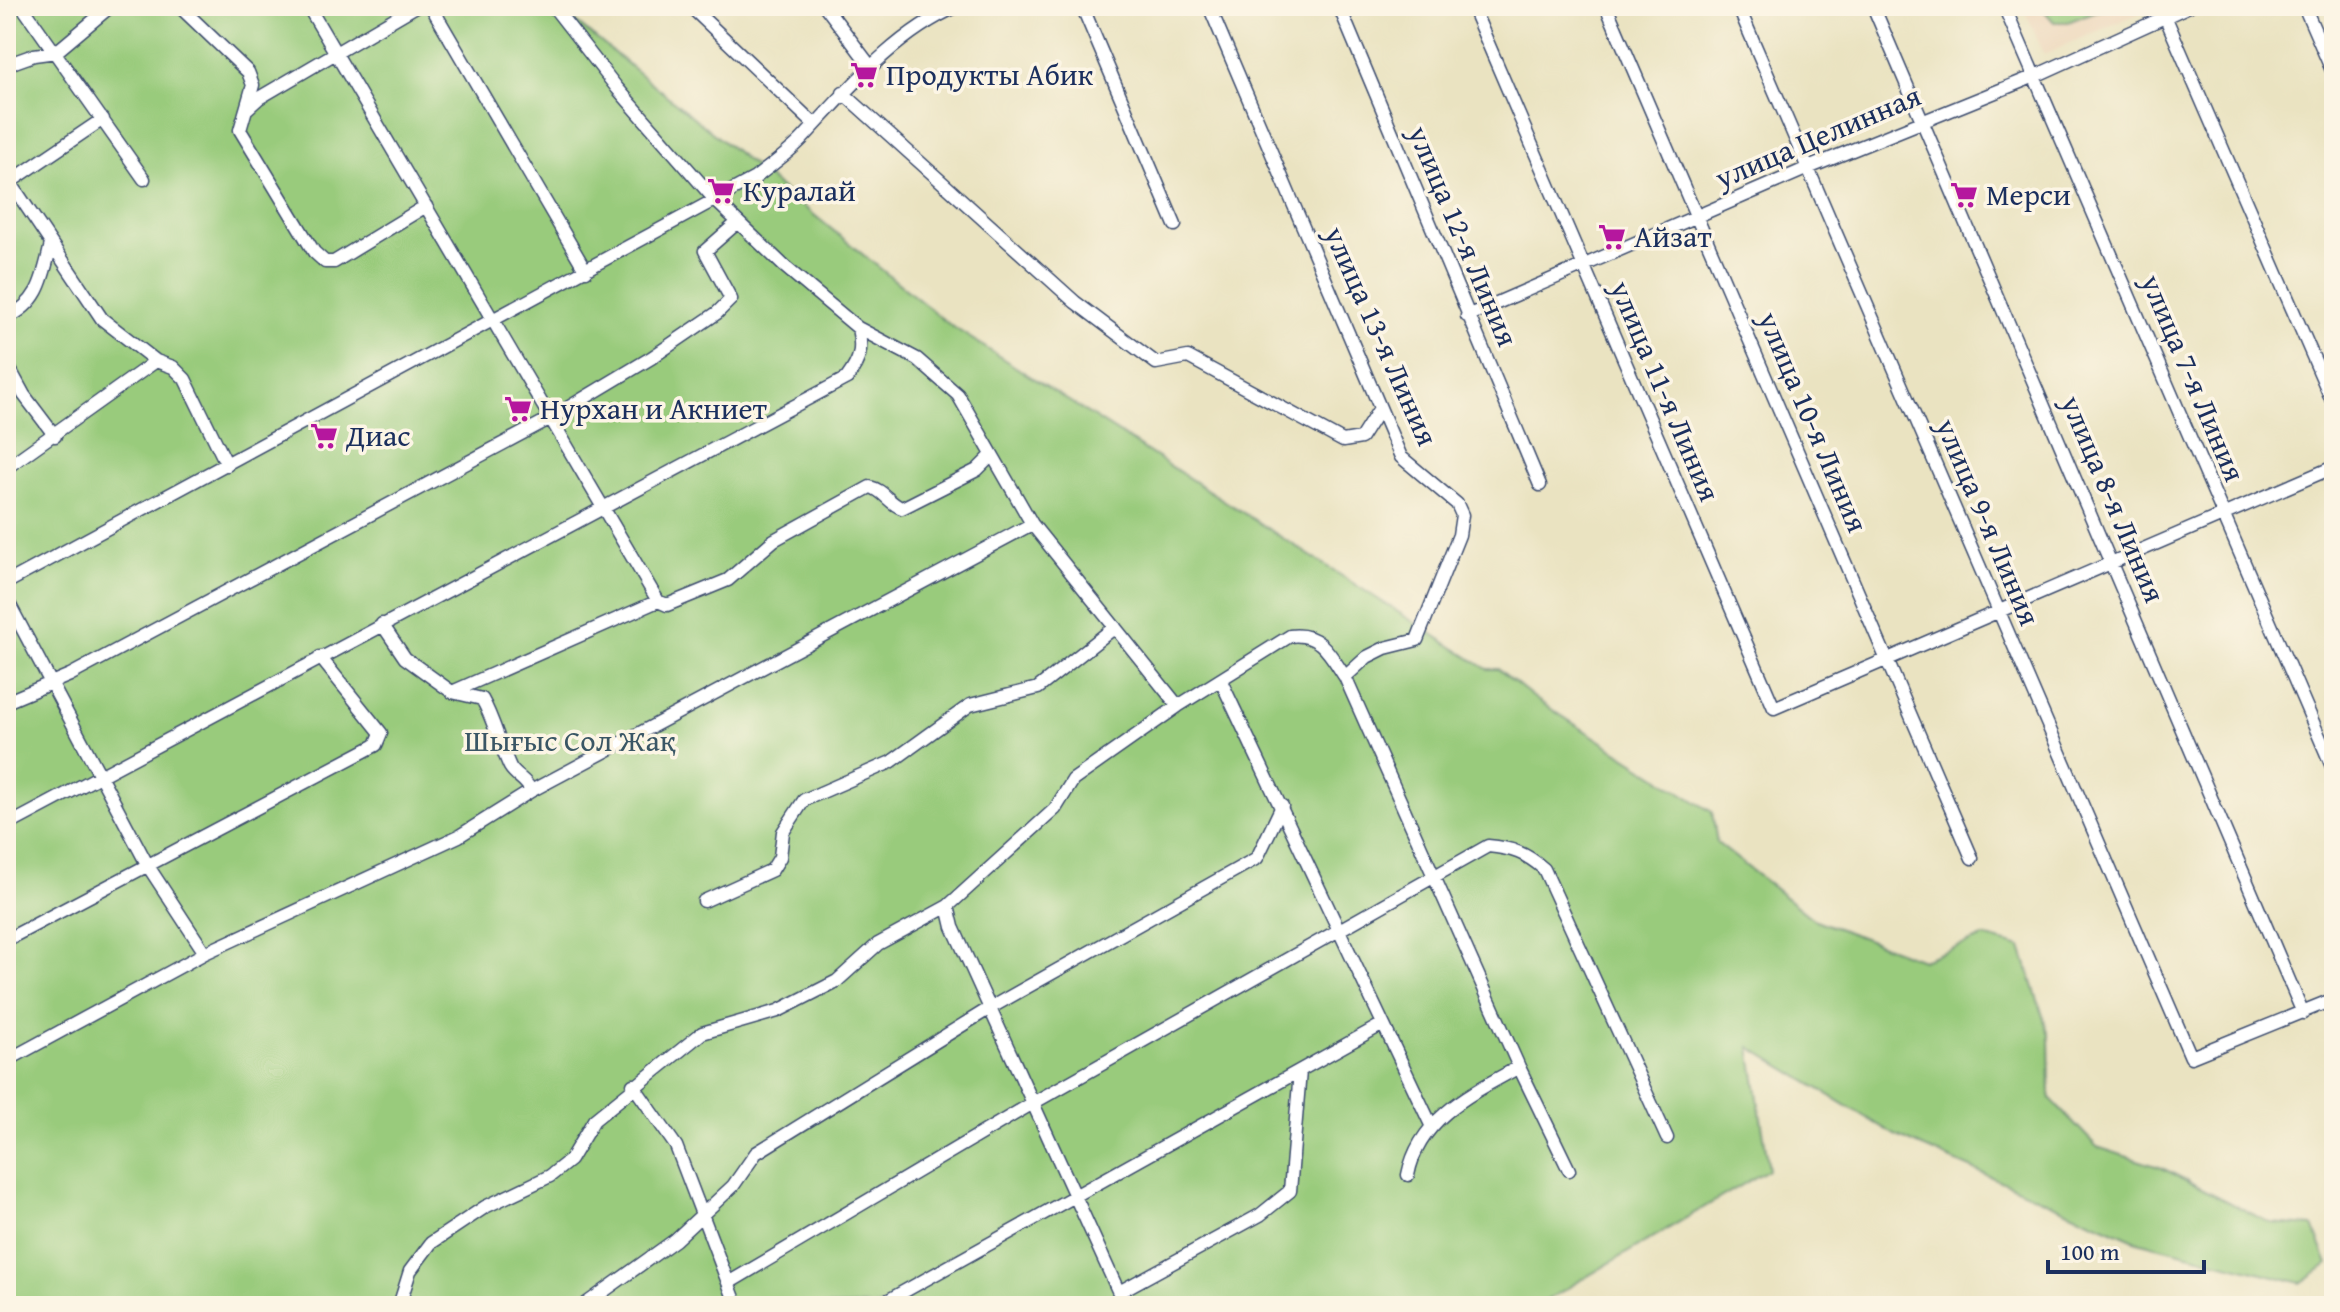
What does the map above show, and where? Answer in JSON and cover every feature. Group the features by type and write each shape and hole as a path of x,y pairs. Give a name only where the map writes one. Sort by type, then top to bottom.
{"street":[{"path":"22,6 144,179"},
{"path":"6,65 34,55 56,52 111,6"},
{"path":"179,6 248,72 253,85 240,130 249,150 314,252 325,262 334,262 426,206"},
{"path":"308,6 658,601 667,605 728,580 774,540 870,487 878,489 894,505 902,508 977,470 992,455"},
{"path":"248,109 259,98 416,6"},
{"path":"431,6 586,271"},
{"path":"553,6 617,88 716,201 858,328 917,359 958,395 1032,524 1178,706"},
{"path":"690,6 813,123"},
{"path":"825,6 871,67"},
{"path":"1082,6 1175,225"},
{"name":"улица 13-я Линия","path":"1209,6 1405,463 1457,504 1462,515 1459,535 1417,640 1385,648 1367,657 1345,677"},
{"name":"улица 12-я Линия","path":"1339,6 1540,485"},
{"name":"улица 11-я Линия","path":"1472,6 1774,708 1887,660"},
{"name":"улица 10-я Линия","path":"1606,6 1972,858"},
{"name":"улица 9-я Линия","path":"1738,6 2191,1057 2303,1013"},
{"name":"улица 8-я Линия","path":"1873,6 2303,1013"},
{"name":"улица 7-я Линия","path":"2004,6 2334,771"},
{"name":"улица Целинная","path":"1467,316 1808,168 2035,76 2189,6"},
{"path":"2304,6 2334,75"},
{"path":"6,583 755,178 804,137 813,123 871,67 951,7"},
{"path":"2165,16 2334,405"},
{"path":"843,93 1075,302 1156,363 1188,357 1343,441 1361,438 1380,408"},
{"path":"103,119 8,179 102,319 156,361 173,367 185,379 227,465"},
{"path":"6,702 50,683 551,418 651,358 717,313 731,299 705,251 738,222"},
{"path":"6,318 34,299 42,284 51,244"},
{"path":"6,826 847,378 859,362 862,345 858,328"},
{"path":"6,468 55,436 156,361"},
{"path":"6,362 24,395 55,436"},
{"path":"1887,660 2334,467"},
{"path":"6,1061 205,953 459,836 531,791 1032,524"},
{"path":"6,598 148,866 205,953"},
{"path":"452,692 658,601"},
{"path":"382,624 405,658 452,692 482,699 493,718 512,770 527,781 531,791"},
{"path":"704,901 772,870 780,857 783,832 804,800 891,762 970,705 1038,688 1115,627"},
{"path":"399,1306 410,1271 431,1243 485,1207 550,1176 570,1160 594,1120 633,1085 702,1033 778,1011 837,981 878,944 948,906 1055,809 1073,780 1178,706 1290,636 1304,634 1324,645 1345,677 1519,1067 1569,1170"},
{"path":"6,940 376,745 381,733 320,657"},
{"path":"1221,681 1431,1125"},
{"path":"583,1306 675,1240 733,1186 756,1153 990,1008 1257,858 1282,806"},
{"path":"730,1282 1033,1103 1488,846 1513,848 1544,869 1667,1138"},
{"path":"948,906 953,927 1125,1306"},
{"path":"2303,1013 2334,999"},
{"path":"878,1306 1383,1024"},
{"path":"1408,1175 1411,1157 1431,1125 1464,1098 1519,1067"},
{"path":"1119,1292 1260,1215 1290,1191 1300,1071"},
{"path":"633,1085 676,1146 737,1306"}],"shaded area":[{"path":"2023,6 2156,6 2044,54"}],"green space":[{"name":"Шығыс Сол Жақ","path":"6,6 556,6 950,325 1487,669 1498,669 1537,700 1712,812 1717,843 1813,919 1922,960 1984,937 2021,947 2049,1035 2050,1098 2097,1147 2162,1168 2270,1223 2313,1226 2328,1264 2301,1283 2137,1241 1895,1135 1750,1047 1769,1169 1537,1306 6,1306"},
{"path":"2040,6 2109,6 2068,22 2054,22"}],"place":[{"name":"Продукты Абик","path":"864,75"},
{"name":"Куралай","path":"721,191"},
{"name":"Мерси","path":"1964,195"},
{"name":"Айзат","path":"1612,237"},
{"name":"Нурхан и Акниет","path":"518,409"},
{"name":"Диас","path":"324,436"}]}
